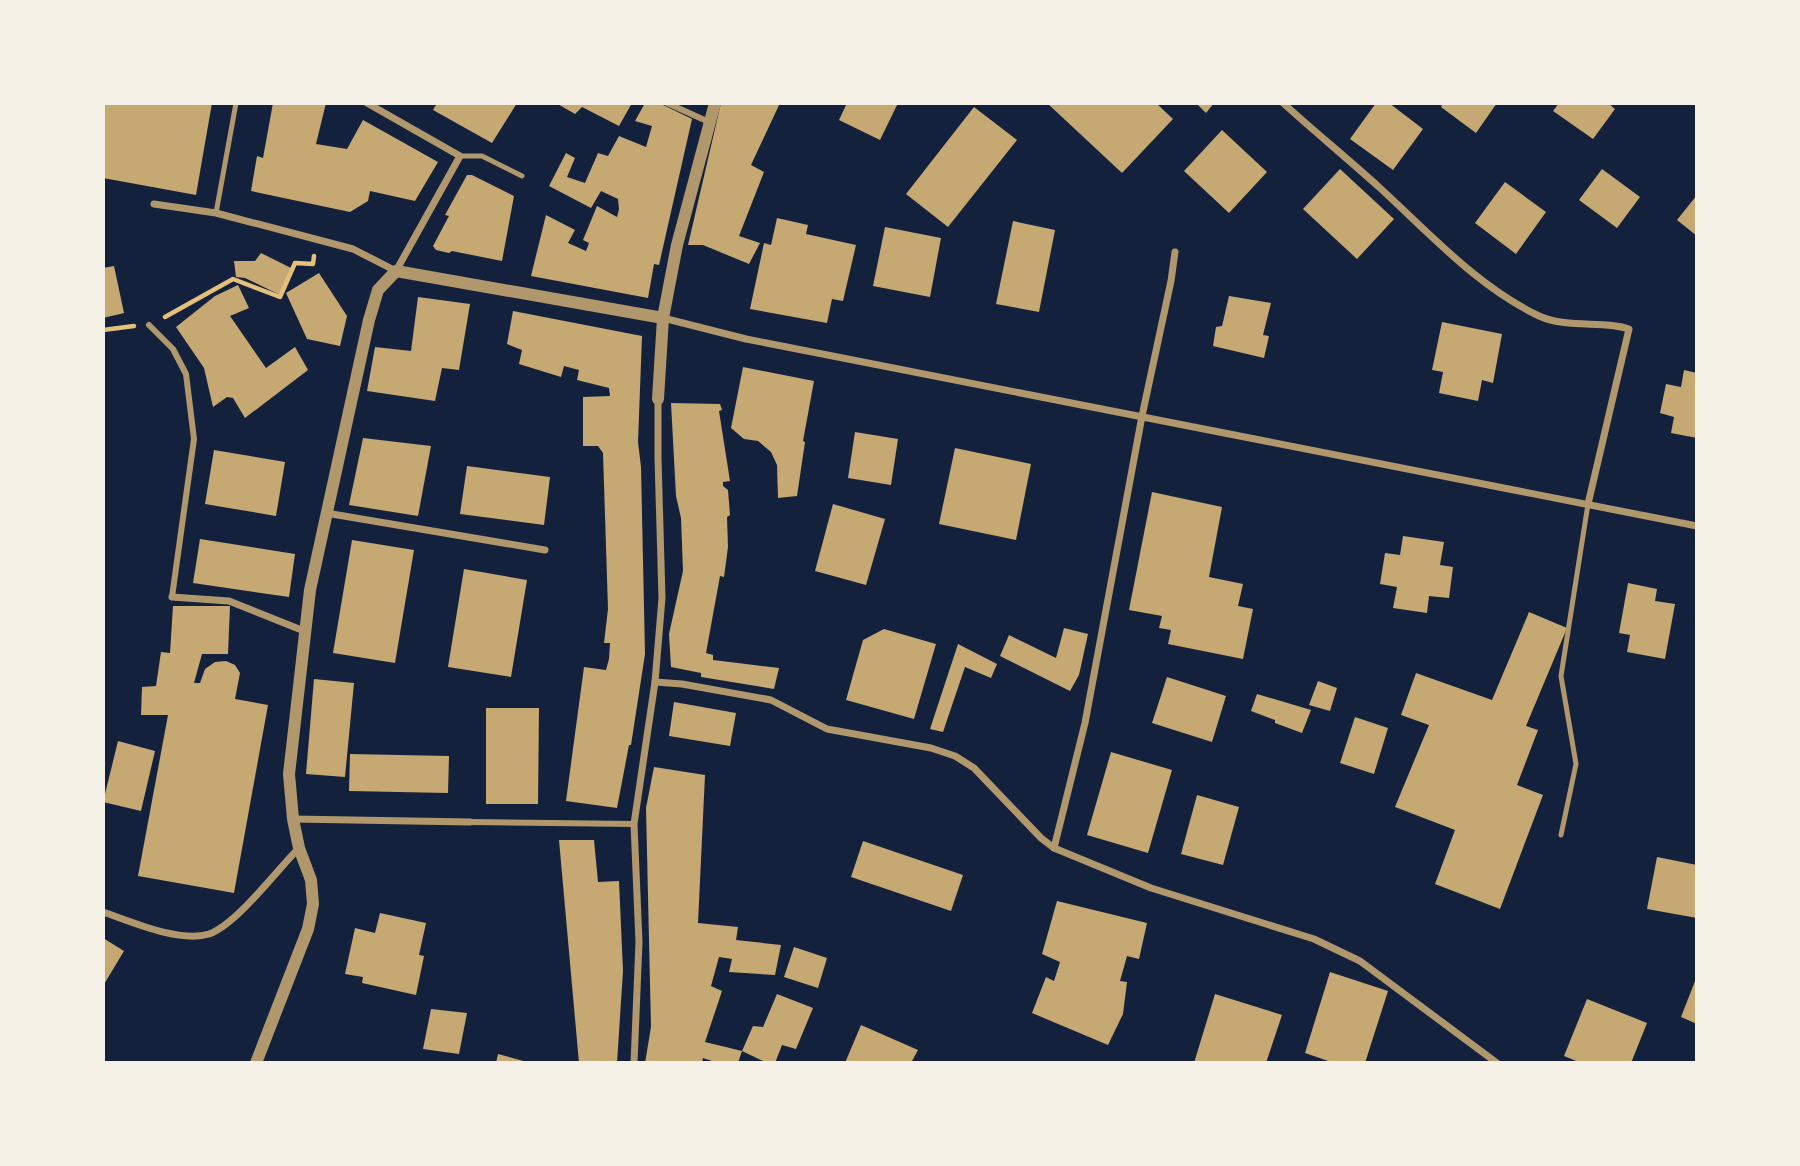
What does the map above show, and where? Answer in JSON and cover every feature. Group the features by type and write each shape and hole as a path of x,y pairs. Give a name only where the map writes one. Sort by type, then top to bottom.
{"street":[{"path":"256,1063 308,929 313,904 312,880 299,848 293,818 289,774 304,631 326,513 369,320 378,290 396,271 460,156 367,103"},
{"path":"667,103 709,122"},
{"path":"634,1063 639,942 634,824 656,682 662,598 658,399 663,318 677,245 715,103"},
{"path":"1283,103 1436,240 1484,281 1511,299 1541,317 1584,326 1621,326 1629,329 1588,504"},
{"path":"154,204 216,213 317,239 365,253 396,271 647,314 744,338 1697,526"},
{"path":"1054,848 1085,723 1175,252"},
{"path":"149,325 173,349 187,374 194,439 172,597 229,601 304,631"},
{"path":"326,513 545,550"},
{"path":"656,682 771,700 827,729 931,748 955,756 974,768 1041,838 1054,848 1150,888 1314,939 1360,961 1497,1063"},
{"path":"293,818 634,824"},
{"path":"103,912 166,933 208,934 227,925 299,848"}],"lane":[{"path":"216,213 236,103"},
{"path":"460,156 482,156 522,176"},
{"path":"1561,835 1576,764 1562,676 1588,504"}],"path":[{"path":"103,330 149,325 233,279 280,297 295,264 313,264 317,239"}],"building":[{"path":"103,103 212,103 196,195 103,178"},
{"path":"273,103 326,103 316,144 347,149 363,120 438,162 415,201 370,191 368,201 350,212 251,191 257,156 263,158"},
{"path":"437,103 517,103 492,143 433,110"},
{"path":"556,103 632,103 619,126 582,107 575,114"},
{"path":"645,103 659,103 692,119 659,265 654,264 648,298 531,276 546,215 575,230 568,243 586,251 589,243 583,240 597,206 617,217 618,199 601,191 591,208 549,186 566,153 575,158 567,177 585,183 598,153 608,156 619,136 646,147 652,126 635,121"},
{"path":"721,103 780,103 751,165 764,172 739,236 760,243 749,264 703,245 688,245"},
{"path":"847,103 898,103 880,140 839,120"},
{"path":"1047,103 1156,103 1173,119 1122,173"},
{"path":"1196,103 1214,103 1206,113"},
{"path":"1376,103 1389,103 1423,129 1393,170 1350,139"},
{"path":"1443,103 1497,103 1476,133 1441,107"},
{"path":"1559,103 1608,103 1615,109 1593,139 1553,111"},
{"path":"974,107 1017,140 948,227 906,194"},
{"path":"1222,130 1267,172 1229,213 1184,171"},
{"path":"1340,169 1394,219 1357,259 1303,209"},
{"path":"1602,169 1640,197 1617,228 1579,200"},
{"path":"467,175 514,196 502,261 452,251 449,253 436,250 433,246 449,216 445,215"},
{"path":"1505,182 1546,212 1516,254 1475,223"},
{"path":"1697,195 1697,236 1677,220"},
{"path":"777,218 808,225 806,234 856,245 843,301 832,299 827,323 750,309 764,243 771,245"},
{"path":"1013,221 1055,230 1039,312 996,304"},
{"path":"885,227 941,238 930,297 873,286"},
{"path":"261,253 291,268 280,295 245,278 236,277 234,261 255,261"},
{"path":"114,266 124,313 103,318 103,268"},
{"path":"319,273 347,316 340,346 307,339 286,293"},
{"path":"238,285 249,308 230,316 266,368 295,347 308,370 245,418 233,398 227,397 213,407 204,368 176,327 215,296"},
{"path":"1229,296 1271,303 1263,335 1269,336 1264,358 1213,346 1216,327 1222,326"},
{"path":"418,297 470,304 459,370 442,368 435,401 367,391 375,347 411,351"},
{"path":"513,311 642,336 638,442 641,467 645,654 631,745 617,808 566,801 584,667 606,670 609,659 610,643 604,643 608,609 603,453 598,446 583,446 583,397 610,396 609,388 577,380 579,370 564,366 561,377 519,364 522,350 507,344"},
{"path":"1442,322 1502,334 1493,383 1482,380 1478,401 1439,393 1443,372 1432,370"},
{"path":"743,367 814,381 803,441 797,496 778,498 777,465 771,452 758,441 744,439 731,428"},
{"path":"1684,370 1697,373 1697,438 1671,433 1674,417 1660,413 1666,384 1681,387"},
{"path":"671,403 720,404 722,410 719,411 730,481 723,482 723,486 728,490 730,515 727,517 728,547 724,577 720,576 706,653 713,655 713,660 779,668 774,689 701,677 701,673 671,667 669,634 683,571"},
{"path":"855,432 898,439 891,485 848,478"},
{"path":"363,438 431,446 418,516 349,505"},
{"path":"955,448 1031,464 1016,540 939,524"},
{"path":"214,450 285,462 276,516 205,504"},
{"path":"467,466 550,477 544,525 460,514"},
{"path":"1152,492 1222,507 1209,577 1243,584 1238,606 1253,609 1243,659 1168,644 1171,630 1159,628 1162,616 1129,610"},
{"path":"833,504 885,519 866,585 815,571"},
{"path":"1403,536 1444,542 1440,565 1453,567 1449,598 1429,596 1427,613 1393,608 1397,587 1380,584 1385,553 1400,555"},
{"path":"200,539 295,554 289,597 193,583"},
{"path":"352,540 414,550 395,663 333,653"},
{"path":"464,569 527,580 511,677 448,667"},
{"path":"1628,583 1657,589 1655,601 1675,604 1665,659 1627,652 1630,635 1619,633"},
{"path":"173,606 230,606 228,654 202,654 194,683 200,683 205,669 215,662 226,661 235,665 240,673 235,699 268,705 234,893 138,876 168,715 141,715 142,687 156,686 161,652 170,653"},
{"path":"1529,612 1567,628 1526,726 1538,730 1517,785 1543,795 1500,909 1435,884 1455,830 1395,807 1429,725 1401,715 1416,673 1492,700"},
{"path":"1064,628 1088,634 1079,675 1070,691 1000,656 1009,635 1056,658"},
{"path":"884,629 936,644 914,719 846,700 863,640"},
{"path":"958,644 997,664 991,678 965,667 943,732 930,729"},
{"path":"1167,677 1226,696 1212,742 1152,723"},
{"path":"314,679 354,683 345,777 306,774"},
{"path":"1318,681 1337,688 1330,711 1309,705"},
{"path":"1257,694 1311,710 1302,733 1251,711"},
{"path":"674,702 736,713 730,746 669,736"},
{"path":"486,708 539,708 538,804 486,804"},
{"path":"1355,717 1388,728 1374,774 1340,763"},
{"path":"118,741 155,751 141,811 103,802"},
{"path":"1111,752 1172,770 1148,853 1087,835"},
{"path":"350,754 449,756 448,793 349,791"},
{"path":"654,767 705,775 698,923 738,927 736,940 781,945 775,975 729,972 732,959 719,957 711,986 722,991 705,1042 742,1051 738,1063 718,1063 703,1058 702,1063 645,1063 651,1027 646,808"},
{"path":"1197,795 1239,807 1223,865 1181,854"},
{"path":"559,840 594,840 598,882 619,881 623,971 617,1063 579,1063"},
{"path":"863,841 963,875 951,911 851,877"},
{"path":"1657,857 1697,865 1697,918 1647,909"},
{"path":"1057,901 1147,923 1139,959 1127,956 1120,981 1127,982 1123,1014 1108,1045 1032,1013 1046,977 1054,981 1060,962 1042,954"},
{"path":"380,913 426,923 419,955 424,956 416,995 362,983 363,977 345,974 355,928 375,933"},
{"path":"103,938 124,951 103,986"},
{"path":"794,947 827,958 818,988 784,977"},
{"path":"1330,972 1388,991 1365,1063 1334,1063 1305,1053"},
{"path":"1697,976 1697,1024 1681,1017"},
{"path":"777,994 813,1008 796,1049 782,1045 775,1063 767,1063 742,1051 753,1026 763,1027"},
{"path":"1215,994 1282,1015 1266,1063 1194,1063"},
{"path":"1587,999 1647,1023 1631,1063 1581,1063 1564,1056"},
{"path":"431,1009 467,1013 459,1054 423,1049"},
{"path":"861,1025 918,1050 911,1063 845,1063"},
{"path":"498,1054 527,1062 527,1063 496,1063"}]}
